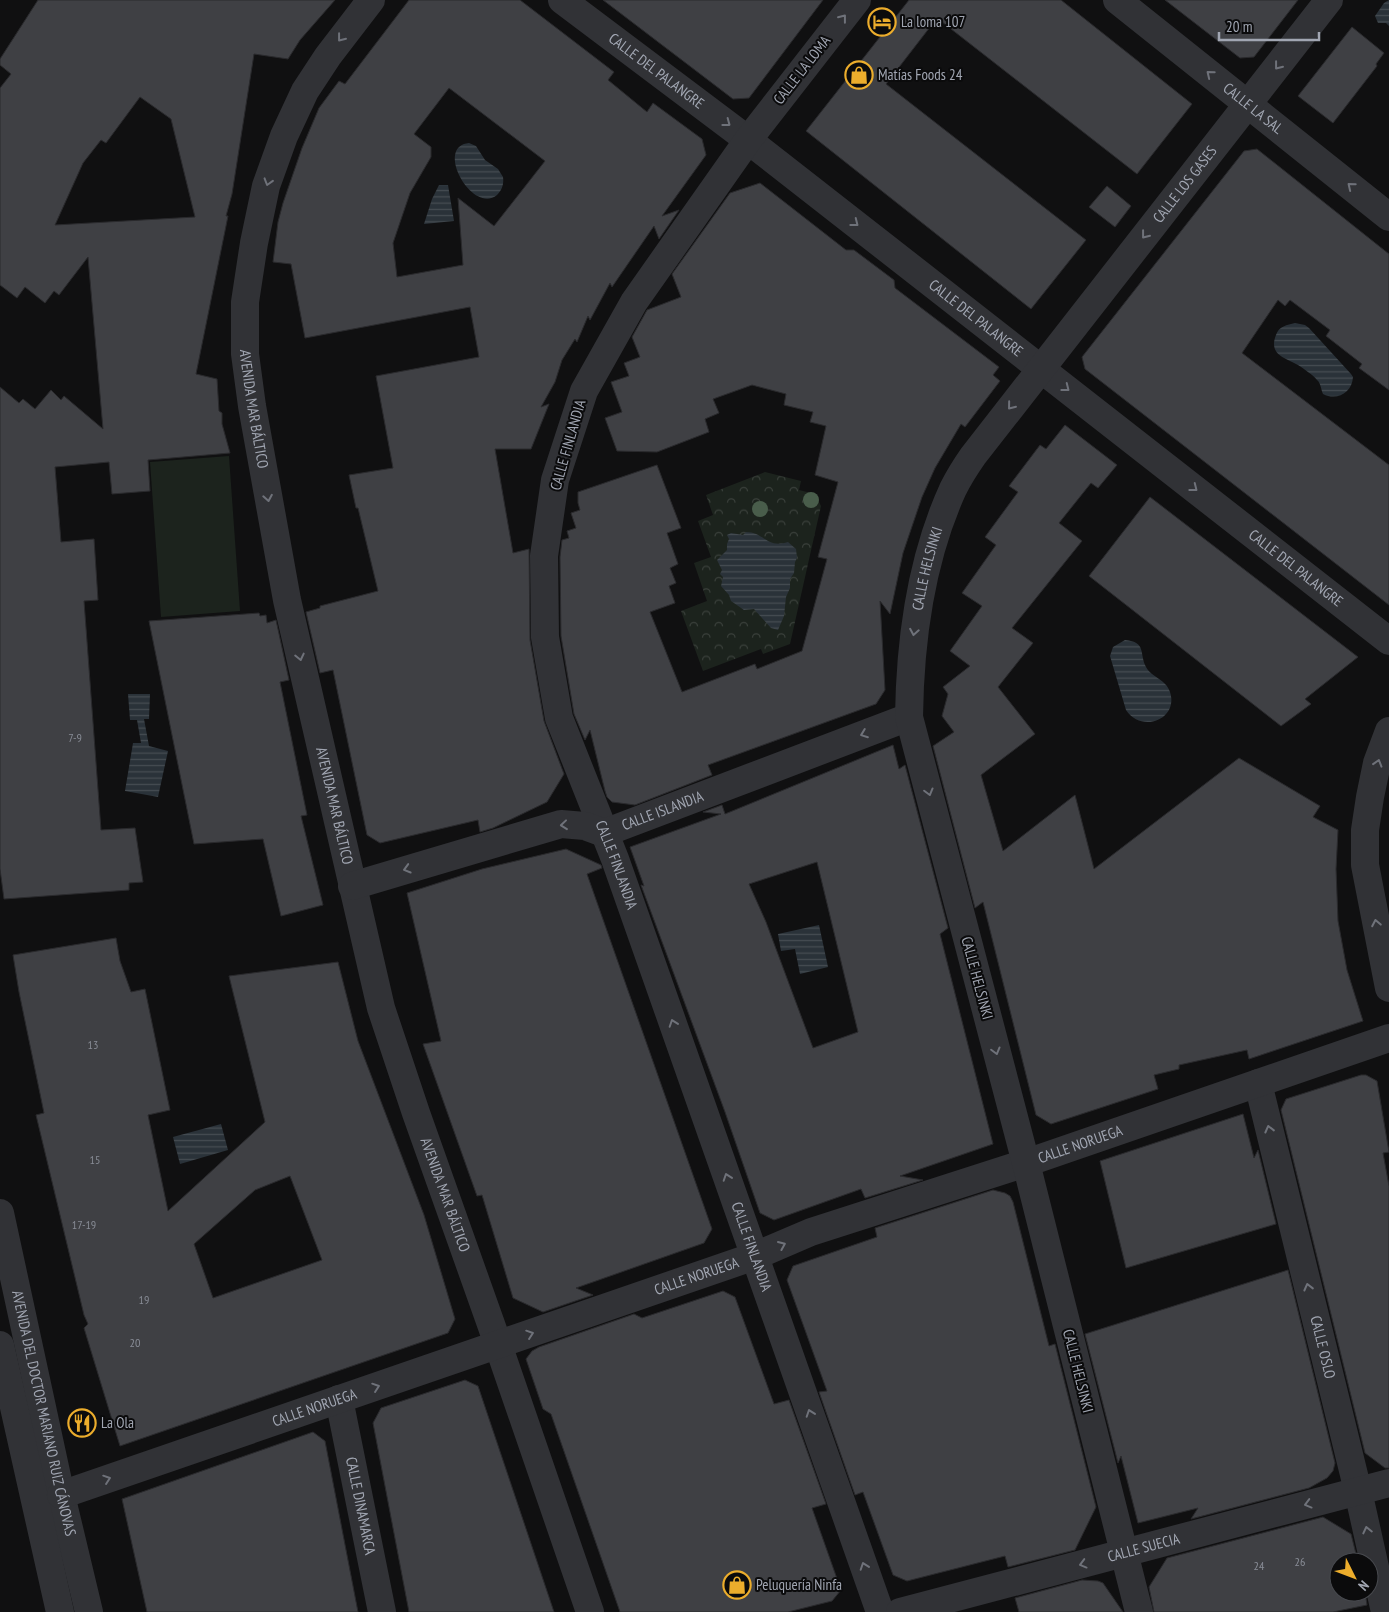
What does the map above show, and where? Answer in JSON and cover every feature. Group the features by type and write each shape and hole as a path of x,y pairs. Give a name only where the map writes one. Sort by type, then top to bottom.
{"street":[{"name":"AVENIDA MAR BÁLTICO","path":"371,0 328,56 305,90 284,136 266,186 254,242 245,302 245,354 252,406 287,600 381,1008 590,1612"},
{"name":"CALLE DEL PALANGRE","path":"562,0 748,140 1389,641"},
{"name":"CALLE LA LOMA","path":"748,140 857,0"},
{"name":"CALLE LA SAL","path":"1117,0 1389,217"},
{"name":"CALLE LOS GASES","path":"1042,368 1329,0"},
{"name":"CALLE FINLANDIA","path":"748,140 634,302 584,391 555,480 544,556 545,637 559,718 615,859 880,1612"},
{"name":"CALLE HELSINKI","path":"1042,368 973,456 954,487 940,522 928,560 913,640 910,717 1026,1163 1139,1612"},
{"name":"CALLE ISLANDIA","path":"352,886 560,824 585,826 604,833 910,717"},
{"path":"1389,731 1377,763 1370,797 1366,830 1365,865 1389,988"},
{"name":"CALLE NORUEGA","path":"61,1495 755,1256 811,1232 1026,1163 1389,1038"},
{"name":"CALLE OSLO","path":"1258,1083 1358,1491 1385,1612"},
{"name":"AVENIDA DEL DOCTOR MARIANO RUIZ CÁNOVAS","path":"0,1213 61,1495 89,1612"},
{"path":"0,1345 60,1612"},
{"name":"CALLE DINAMARCA","path":"339,1399 382,1612"},
{"name":"CALLE SUECIA","path":"900,1612 1389,1483"}],"green space":[{"path":"229,456 240,611 161,617 150,462"},
{"path":"765,472 801,481 799,490 815,494 821,506 790,644 763,654 761,649 703,671 681,611 707,601 694,563 711,557 698,521 713,515 706,495"}],"shaded area":[{"path":"1389,0 1389,26 1386,23 1378,23 1375,16 1384,3"},
{"path":"469,143 476,146 485,160 498,169 503,177 502,187 497,195 487,199 477,196 460,178 455,155 459,147"},
{"path":"439,185 448,185 454,221 424,224 432,199"},
{"path":"1295,323 1309,328 1351,374 1353,377 1352,383 1343,394 1333,397 1323,394 1319,383 1313,376 1276,351 1274,342 1277,332 1284,326"},
{"path":"746,532 770,542 781,544 788,542 796,549 797,558 794,573 790,579 784,616 778,630 771,628 754,609 744,610 731,601 729,595 721,586 723,577 720,574 722,570 717,560 727,550 729,539 727,535 731,533 743,535"},
{"path":"1125,640 1137,643 1141,649 1146,667 1165,684 1170,692 1171,702 1169,710 1157,720 1141,721 1133,717 1126,710 1110,656 1113,647"},
{"path":"128,694 150,694 149,719 144,719 149,746 168,751 158,797 125,791 133,743 141,743 137,720 130,720"},
{"path":"819,925 828,967 800,974 795,949 781,951 778,934"},
{"path":"221,1124 228,1150 180,1164 173,1137"}],"building":[{"path":"38,0 335,0 300,40 288,59 254,54 232,194 226,216 228,216 196,374 217,379 219,411 222,413 222,424 230,453 148,460 150,491 112,494 109,462 55,467 61,542 94,539 98,600 84,601 101,830 135,828 143,882 129,883 129,890 4,899 0,869 0,387 19,403 23,399 35,409 51,390 61,400 64,396 103,429 88,257 59,295 54,291 45,303 25,287 17,298 0,285 0,88 11,74 0,65 0,59","holes":["140,97 171,119 195,217 55,225 83,163 101,140 106,143"]},
{"path":"409,0 520,0 614,72 608,80 647,112 653,103 702,139 706,155 662,216 679,210 659,239 654,226 612,287 610,283 590,320 588,316 577,342 575,339 562,360 555,382 541,407 549,404 531,449 495,449 513,553 529,549 530,640 544,721 564,774 547,802 493,828 480,832 478,820 380,843 367,835 333,670 320,673 306,612 320,608 320,606 378,591 349,475 393,468 376,376 479,357 470,307 305,338 291,264 273,262 278,222 302,148 319,108 339,81 345,84","holes":["449,88 545,161 494,226 458,198 463,265 397,277 393,243 410,193 431,157 431,147 414,134"]},
{"path":"603,0 823,0 749,98 733,99"},
{"path":"909,0 1061,0 1192,104 1137,174 937,18 886,84 1086,240 1031,309 806,131"},
{"path":"1165,0 1298,0 1254,57 1240,58"},
{"path":"1352,27 1384,53 1376,64 1377,66 1333,123 1298,96"},
{"path":"1257,149 1389,254 1389,390 1359,368 1362,364 1326,336 1330,330 1290,300 1285,306 1278,300 1242,353 1389,465 1389,605 1085,369 1082,357 1244,151"},
{"path":"760,183 846,250 854,250 894,280 895,288 999,367 993,375 1000,381 965,427 961,424 935,468 922,497 903,553 890,614 880,601 885,690 876,704 708,765 712,775 635,805 612,802 607,797 605,791 590,730 585,740 574,714 561,636 560,557 562,540 569,538 567,531 576,528 571,513 580,510 578,492 657,465 681,528 667,533 678,564 670,568 676,583 669,586 675,603 650,612 682,692 755,664 757,669 802,651 827,559 818,557 838,482 815,475 826,426 810,422 813,412 784,405 786,394 752,385 713,399 719,413 705,419 709,432 657,452 617,451 605,418 622,412 611,382 629,376 624,363 640,357 632,337 647,310 681,297 672,274 730,193"},
{"path":"1107,186 1131,206 1115,227 1089,207"},
{"path":"1065,425 1117,465 1098,488 1091,483 1059,523 1082,541 1012,628 1033,643 998,687 1035,734 981,775 1003,851 1075,795 1094,869 1239,758 1320,806 1313,817 1338,830 1336,869 1338,921 1347,970 1363,1021 1249,1059 1247,1050 1179,1065 1179,1069 1154,1075 1158,1089 1051,1124 1036,1115 983,902 975,908 933,746 954,732 942,716 948,694 943,687 970,666 950,651 982,606 962,593 996,545 985,537 1018,492 1009,486 1040,445 1046,449"},
{"path":"1150,497 1358,657 1305,699 1311,704 1281,726 1089,576"},
{"path":"259,613 260,616 266,615 267,623 276,620 289,680 280,682 307,815 301,816 323,905 281,916 263,839 194,844 149,621"},
{"path":"893,745 899,769 905,765 948,928 940,934 993,1144 900,1176 923,1180 865,1198 861,1189 774,1220 760,1213 725,1112 641,885 644,886 630,847 721,814 703,812 722,805 725,814","holes":["817,862 858,1032 813,1048 766,922 749,884"]},
{"path":"566,849 601,865 602,868 587,874 712,1229 704,1243 576,1288 593,1295 543,1312 513,1298 482,1195 477,1196 423,1044 441,1041 407,893 482,869"},
{"path":"116,938 120,961 131,992 145,989 170,1110 148,1115 168,1211 265,1122 229,976 338,962 358,1041 424,1215 455,1319 448,1333 120,1446 84,1328 88,1324 84,1315 36,1115 44,1113 13,955","holes":["290,1176 322,1260 213,1298 194,1244 255,1190"]},
{"path":"1366,1075 1377,1081 1389,1152 1383,1153 1389,1186 1389,1468 1385,1468 1365,1453 1281,1110 1286,1099"},
{"path":"1243,1114 1254,1158 1258,1150 1276,1224 1126,1268 1100,1161"},
{"path":"993,1190 1010,1196 1013,1202 1049,1346 1055,1344 1096,1507 1075,1550 1008,1567 1005,1556 907,1581 893,1575 863,1492 855,1495 819,1392 827,1391 787,1280 793,1266 877,1237 875,1228"},
{"path":"1288,1270 1335,1463 1333,1471 1327,1478 1309,1488 1191,1519 1198,1508 1138,1523 1121,1456 1118,1463 1085,1334"},
{"path":"723,1291 735,1297 774,1404 789,1400 826,1504 812,1508 841,1590 832,1601 788,1612 620,1612 551,1414 543,1409 526,1359 532,1351 539,1347 634,1314 642,1318"},
{"path":"465,1380 478,1386 554,1612 409,1612 373,1423 381,1408"},
{"path":"313,1432 325,1441 358,1612 147,1612 122,1499"},
{"path":"1323,1517 1351,1534 1356,1552 1329,1552 1329,1602 1367,1602 1367,1605 1333,1612 1154,1612 1149,1587 1167,1558"},
{"path":"1082,1580 1103,1583 1123,1612 1019,1612 1015,1598"}],"place":[{"name":"La loma 107","path":"882,22"},
{"name":"Matías Foods 24","path":"859,75"},
{"name":"La Ola","path":"82,1423"},
{"name":"Peluquería Ninfa","path":"737,1585"}]}
